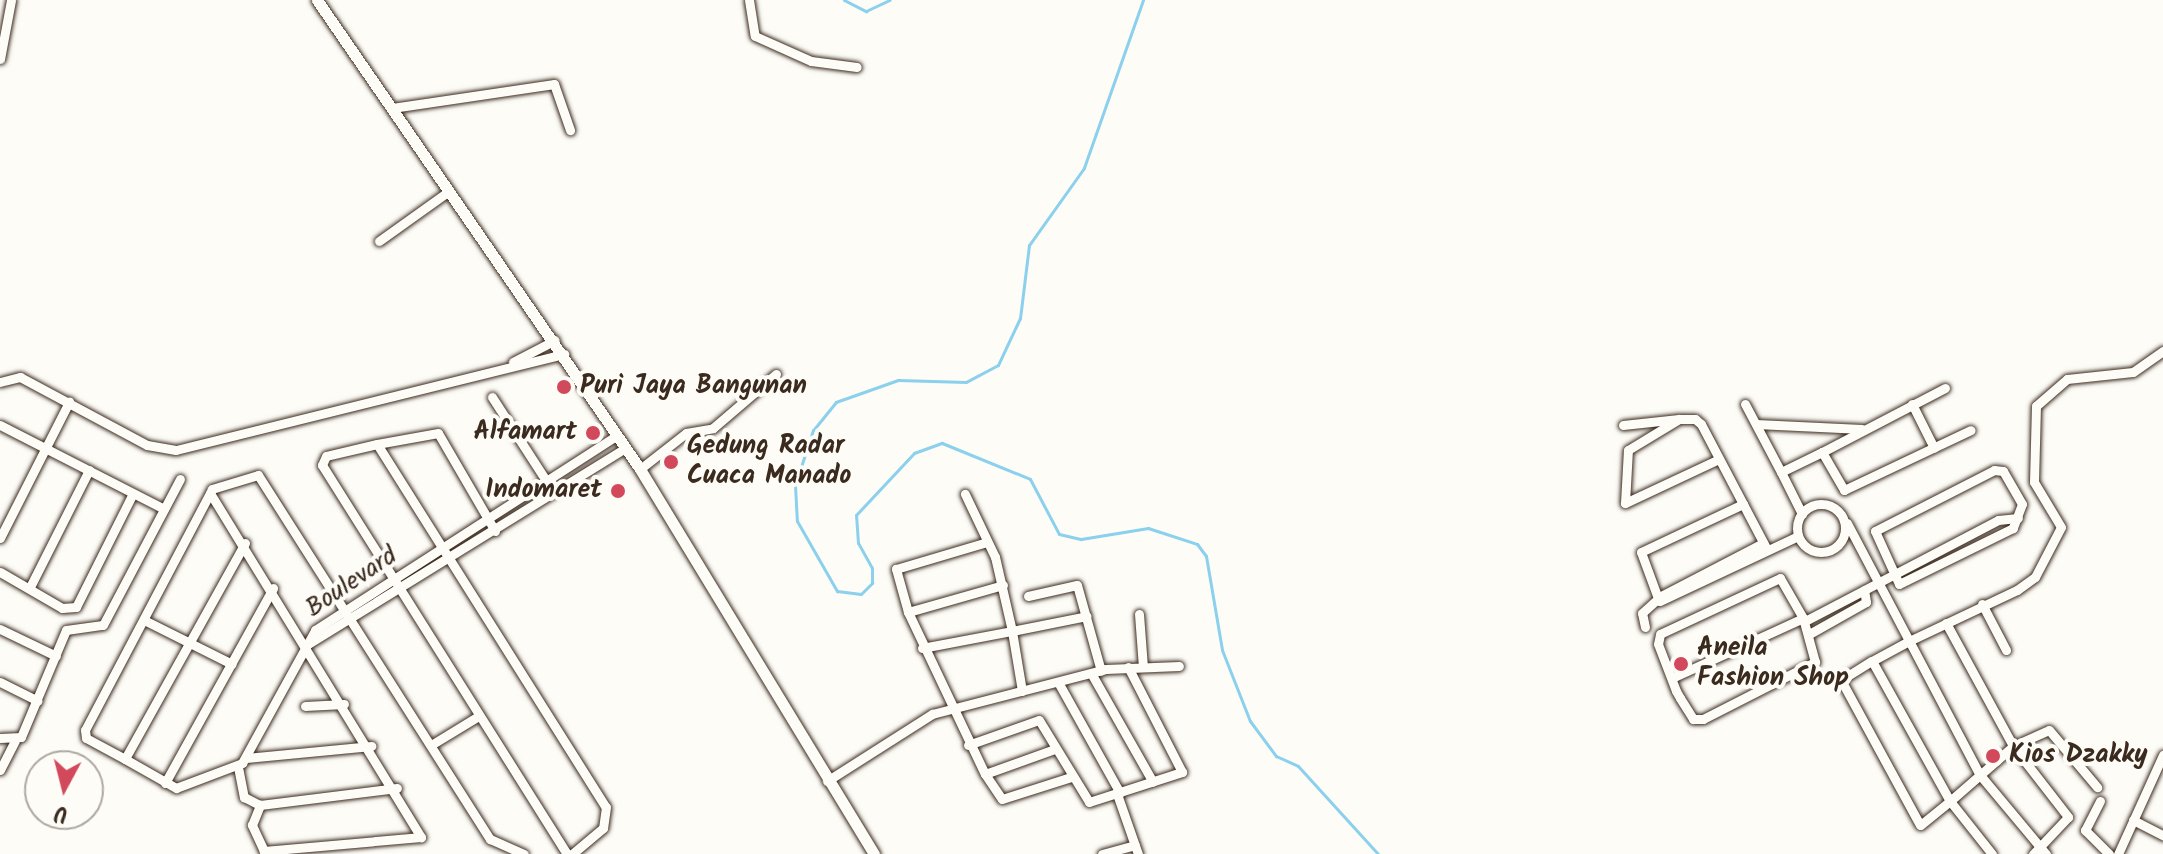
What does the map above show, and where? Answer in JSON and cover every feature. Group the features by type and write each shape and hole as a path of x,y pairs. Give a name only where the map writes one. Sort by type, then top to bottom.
{"street":[{"path":"0,59 11,0"},
{"path":"317,0 555,340 640,469 874,854"},
{"path":"749,0 755,36 811,61 857,67"},
{"path":"392,108 554,84 570,130"},
{"path":"379,241 449,191"},
{"path":"500,370 555,340"},
{"path":"2097,787 2049,730 2013,746 1950,801 1915,823 1840,686 1872,661 2035,577 2060,533 2034,482 2036,406 2067,379 2133,372 2163,351"},
{"path":"0,382 20,377 147,445 176,450 564,354"},
{"path":"640,469 686,433 713,428 776,374"},
{"path":"1781,472 1945,388"},
{"path":"492,397 553,492"},
{"path":"0,538 69,402"},
{"path":"1745,404 1802,514 1796,537"},
{"path":"1912,404 1934,448"},
{"path":"1679,419 1628,450 1626,504 1719,459"},
{"path":"1623,425 1679,419 1698,421 1764,546"},
{"path":"1756,424 1866,429"},
{"path":"0,427 164,509"},
{"path":"1822,452 1846,491 1971,430"},
{"path":"377,444 607,811 603,828 569,854 477,717 321,462 377,444 438,433 495,531"},
{"name":"Boulevard","path":"308,644 442,549 616,436"},
{"name":"Boulevard","path":"395,585 449,560 625,448"},
{"path":"30,587 89,470"},
{"path":"1672,678 1804,620 1864,590 1998,520 2018,518 2022,504 2003,471 1994,470 1875,531 1894,574"},
{"path":"308,644 246,758 238,767 181,789 165,783 85,732 210,493 219,482 261,477 351,614 490,839 524,854"},
{"path":"0,770 38,701 66,630 78,623 103,625 180,479"},
{"path":"78,623 77,607 133,493"},
{"path":"210,493 245,543 421,831 418,840 264,851 252,825 260,805"},
{"path":"965,494 1003,585 1022,691"},
{"path":"1658,600 1641,552 1743,504"},
{"path":"1802,514 1833,507 1847,523 1980,775 2040,852 2068,817 2013,746 1946,623"},
{"path":"1796,537 1808,549 1827,550 1845,536 1847,523"},
{"path":"1645,627 1642,613 1658,600 1764,546 1796,537"},
{"path":"987,542 896,569 908,612 949,709 1002,799 1071,777"},
{"path":"125,759 245,543"},
{"path":"0,572 62,608 77,607"},
{"path":"1770,577 1780,578 1811,633 1812,665 1700,720 1691,718 1672,678 1660,634 1770,577"},
{"path":"908,612 1003,585"},
{"path":"1028,596 1077,585 1087,616 1096,672 1153,782"},
{"path":"165,783 273,588"},
{"path":"1811,633 1866,602 1864,590"},
{"path":"1982,604 2006,650"},
{"path":"1139,614 1143,667"},
{"path":"922,648 1087,616"},
{"path":"144,620 232,664"},
{"path":"0,629 56,656"},
{"path":"1872,661 1950,801 1992,854"},
{"path":"827,781 915,721 949,709 1096,672 1128,667 1179,666"},
{"path":"968,745 1038,720 1089,802 1153,782 1185,767 1128,667"},
{"path":"0,682 38,701"},
{"path":"1058,682 1118,794 1136,850 1102,854"},
{"path":"305,706 344,704"},
{"path":"431,745 477,717"},
{"path":"0,738 15,741"},
{"path":"246,758 371,746"},
{"path":"985,774 1055,749"},
{"path":"2118,854 2163,755"},
{"path":"238,767 244,797 260,805 397,788"},
{"path":"2100,801 2085,830 2109,854"},
{"path":"2133,820 2163,835"}],"waterway":[{"path":"844,0 866,11 890,0"},
{"path":"1143,0 1084,168 1029,245 1020,318 998,365 966,382 898,380 836,402 813,430 795,485 797,521 837,591 861,594 872,583 872,568 858,543 856,515 914,453 942,443 1030,479 1059,534 1081,539 1148,528 1197,544 1206,556 1222,650 1250,721 1276,756 1298,766 1378,854"}],"place":[{"name":"Puri Jaya Bangunan","path":"564,387"},
{"name":"Alfamart","path":"593,433"},
{"name":"Gedung Radar Cuaca Manado","path":"671,462"},
{"name":"Indomaret","path":"618,491"},
{"name":"Aneila Fashion Shop","path":"1681,664"},
{"name":"Kios Dzakky","path":"1993,756"}]}
